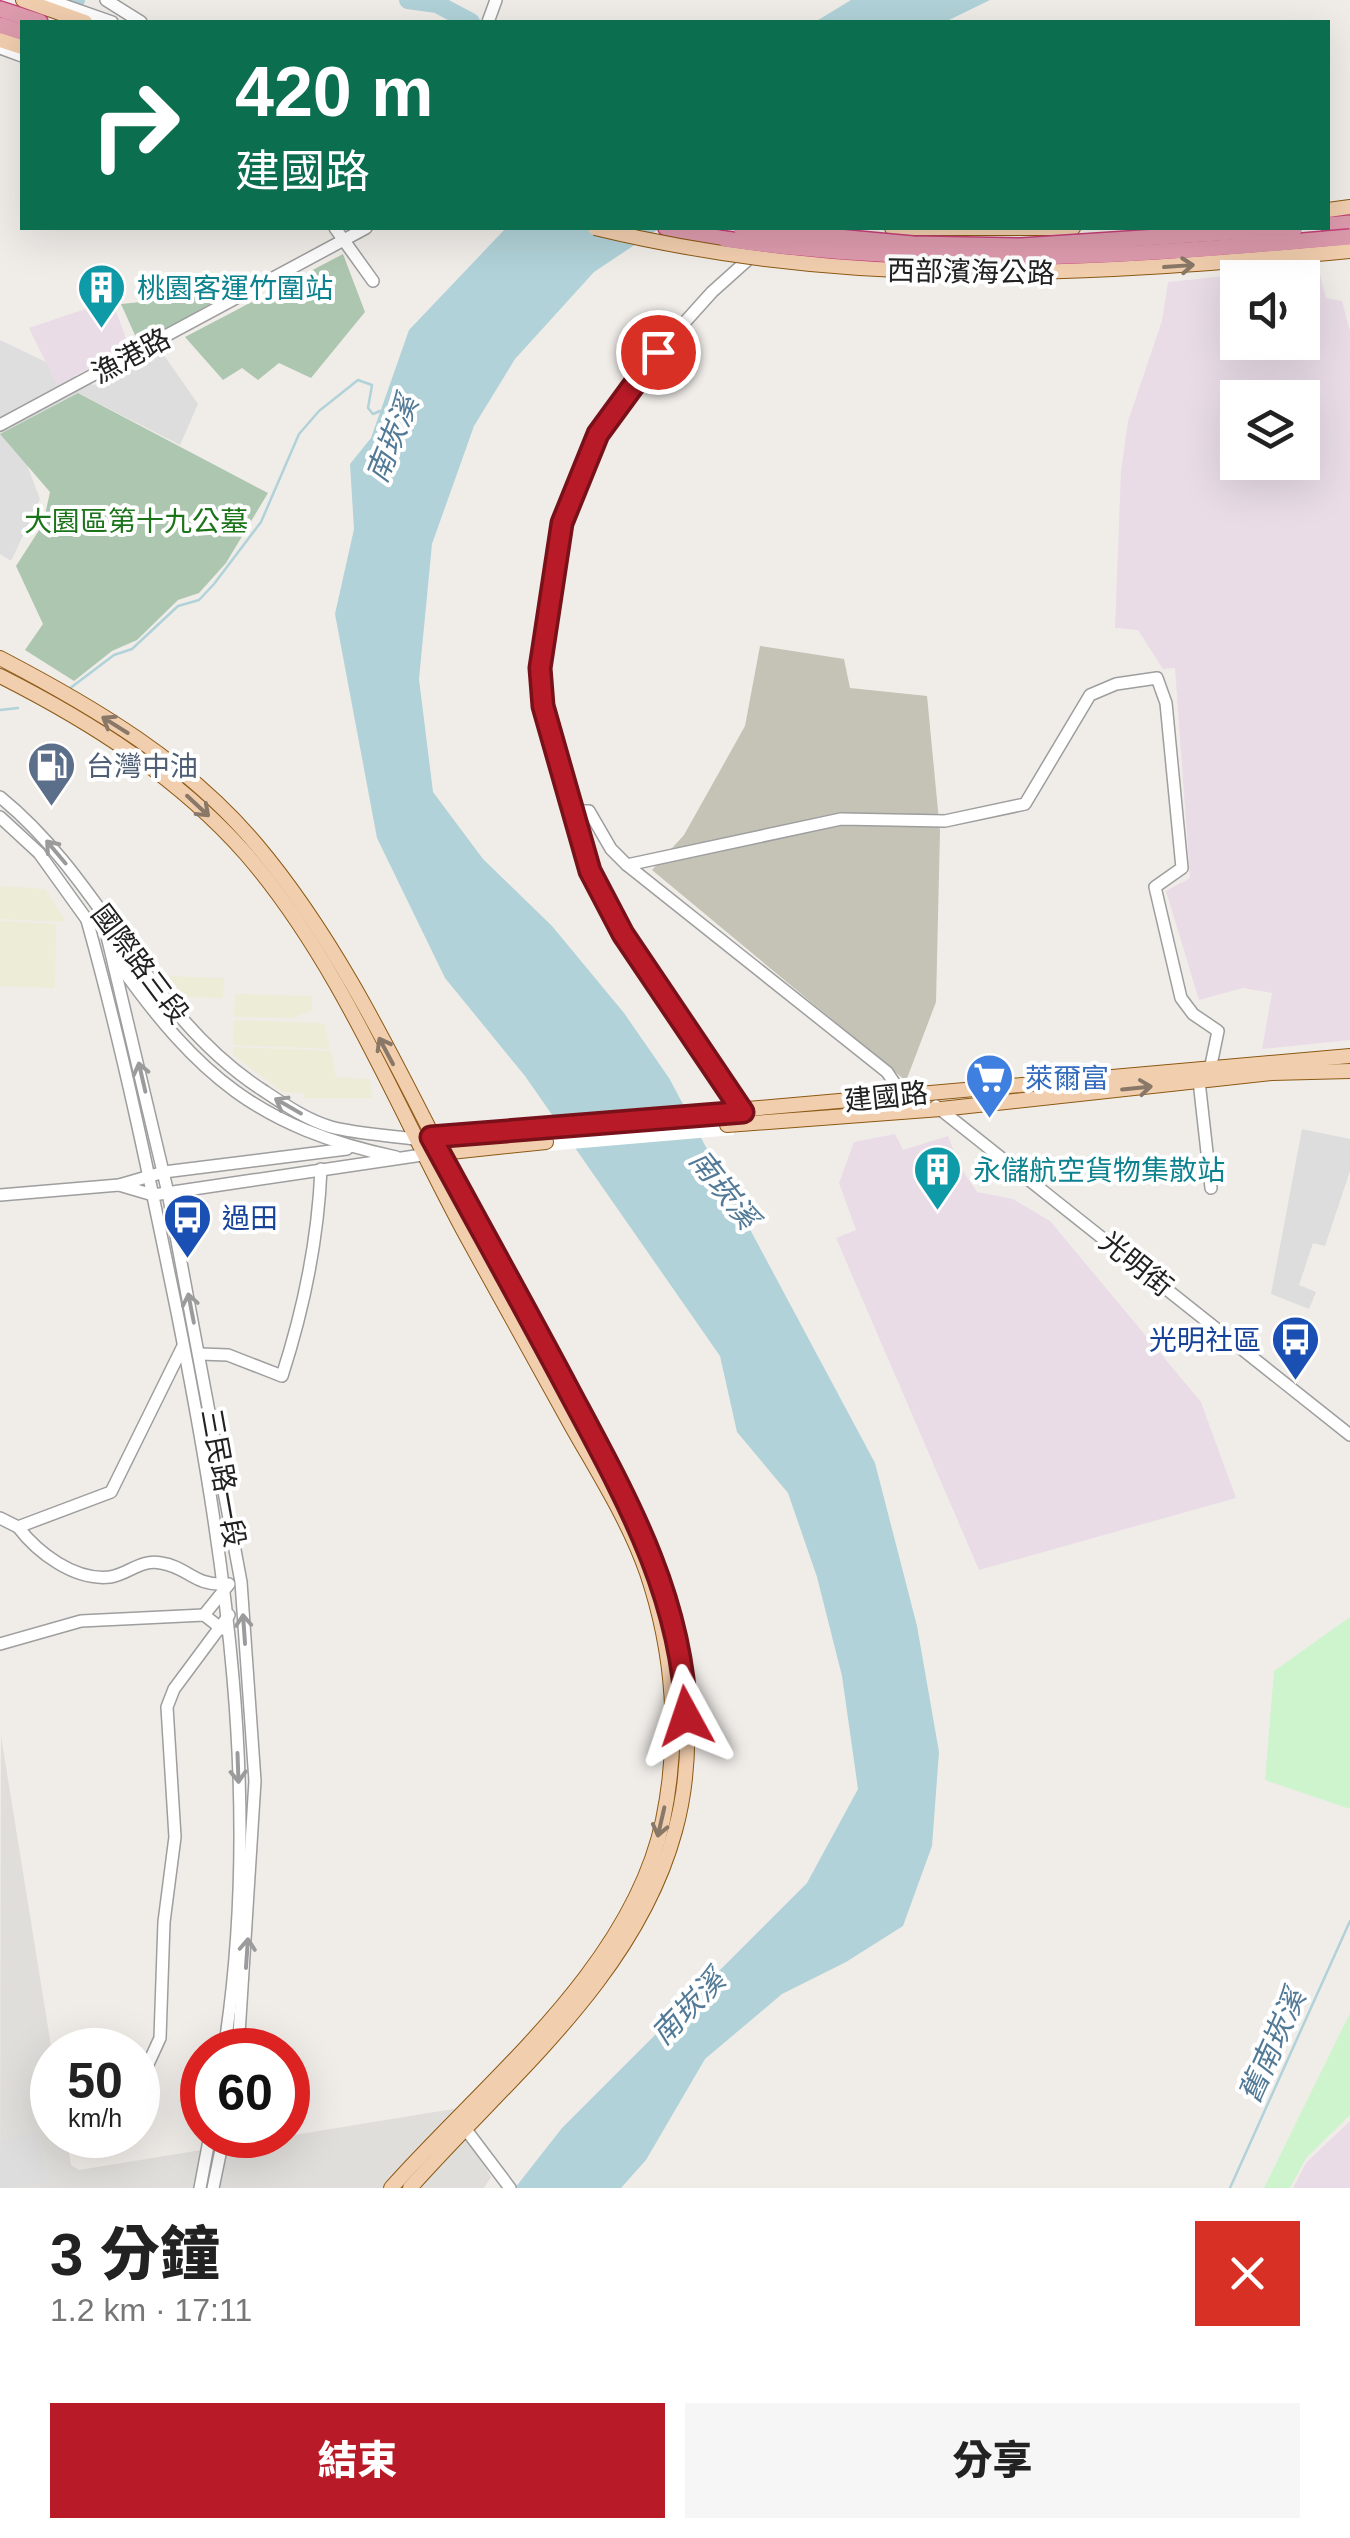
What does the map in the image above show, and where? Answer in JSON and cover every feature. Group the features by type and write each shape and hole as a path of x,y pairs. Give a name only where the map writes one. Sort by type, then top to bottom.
{"highway":[{"path":"0,9 34,20"},
{"path":"679,230 824,253 1030,260 1350,237"},
{"path":"761,230 883,242 1021,246 1265,230"}],"main road":[{"path":"23,0 80,20"},
{"name":"西部濱海公路","path":"606,230 796,264 956,275 1090,272 1350,252"},
{"path":"0,658 147,744 202,788 256,844 310,918 350,984 634,1512 658,1567 680,1646 688,1742 676,1829 646,1908 588,1996 410,2188"},
{"path":"0,676 140,758 184,793 250,858 309,942 626,1527 656,1609 673,1703 671,1768 662,1823 638,1893 577,1988 392,2188"},
{"name":"建國路","path":"724,1119 743,1112 921,1094 1211,1065 1350,1056"},
{"name":"建國路","path":"724,1119 940,1109 1198,1082 1350,1071"},
{"path":"431,1137 542,1135 724,1119"},
{"path":"422,1155 542,1135"}],"street":[{"path":"48,0 106,20"},
{"path":"106,0 138,20"},
{"path":"337,230 373,281"},
{"name":"漁港路","path":"0,425 362,230"},
{"path":"743,1112 623,934 590,871 543,706 540,668 562,523 576,481 622,395 712,292 783,230"},
{"path":"627,865 841,819 945,821 1025,804 1090,695 1116,684 1157,678 1166,703 1182,868 1155,887 1181,998 1194,1014 1218,1031 1211,1065"},
{"name":"國際路三段","path":"0,797 60,856 180,1021 256,1086 328,1126 414,1139"},
{"path":"570,811 589,811 611,850 627,865 887,1072 902,1096"},
{"name":"國際路三段","path":"0,817 38,852 184,1049 221,1083 283,1122 354,1148 396,1157"},
{"name":"三民路一段","path":"102,915 164,1172 241,1582 255,1781 239,2028"},
{"name":"三民路一段","path":"88,920 153,1195 226,1584 232,1636 238,1799 225,2028"},
{"path":"1198,1082 1211,1188"},
{"name":"光明街","path":"921,1094 1350,1435"},
{"path":"0,1195 119,1185 148,1174 431,1137"},
{"path":"119,1185 153,1195 422,1155"},
{"path":"200,1354 228,1355 282,1376 299,1324 319,1223 321,1169"},
{"path":"18,1526 111,1492 183,1346"},
{"path":"0,1518 18,1526 37,1551 77,1571 110,1577 141,1563 158,1562 204,1585 241,1582"},
{"path":"204,1615 226,1584"},
{"path":"0,1644 81,1621 204,1615 232,1636"},
{"path":"160,2038 164,1922 175,1836 166,1707 174,1688 229,1615"},
{"path":"464,2127 510,2188"},
{"path":"200,2188 206,2158"},
{"path":"213,2188 219,2158"}],"shaded area":[{"path":"1320,274 1326,298 1342,301 1350,331 1350,1040 1262,1049 1272,993 1243,988 1199,1000 1166,891 1190,878 1175,668 1163,669 1138,630 1115,628 1121,471 1128,421 1162,321 1168,282 1220,276 1220,360 1320,360"},
{"path":"112,300 129,347 57,385 29,328"},
{"path":"0,340 98,387 26,428 27,465 40,499 11,561 0,554"},
{"path":"161,351 198,404 180,445 78,393"},
{"path":"760,646 844,659 850,688 927,696 940,831 936,1002 906,1081 652,870 684,835 745,726"},
{"path":"1302,1129 1350,1139 1350,1171 1325,1246 1313,1243 1299,1285 1316,1292 1309,1309 1271,1294"},
{"path":"895,1134 903,1150 948,1136 959,1165 977,1192 1013,1199 1050,1221 1201,1402 1236,1498 979,1570 836,1238 856,1230 839,1183 854,1142"},
{"path":"1,1736 48,2028 30,2028 30,2158 70,2158 71,2165 79,2170 180,2154 180,2158 310,2158 310,2132 459,2108 468,2139 491,2177 484,2188 0,2188"},
{"path":"1350,2121 1350,2188 1293,2188 1306,2163"},
{"path":"30,2134 30,2158 43,2158 49,2183 0,2188 0,2140"}],"green space":[{"path":"343,254 365,312 311,378 279,363 258,380 242,368 223,380 185,337"},
{"path":"230,293 139,344 121,304"},
{"name":"大園區第十九公墓","path":"78,393 268,493 226,563 199,593 178,600 137,640 112,651 74,681 25,650 43,624 16,566 43,524 50,492 0,434"},
{"path":"0,886 45,889 66,922 0,919"},
{"path":"0,921 56,924 55,988 0,986"},
{"path":"165,976 224,978 223,998 179,997"},
{"path":"235,994 313,996 311,1011 293,1018 234,1017"},
{"path":"234,1020 324,1023 330,1049 233,1045"},
{"path":"233,1047 331,1051 336,1077 370,1079 372,1098 304,1098 303,1093 283,1092 233,1055"},
{"path":"1350,1617 1350,1809 1265,1780 1274,1671"},
{"path":"1350,2013 1350,2115 1306,2158 1290,2188 1264,2188"}],"water":[{"path":"851,0 990,0 949,20 818,20"},
{"name":"南崁溪","path":"504,230 657,230 594,272 515,359 474,426 432,544 419,679 433,792 483,859 552,926 624,1013 669,1078 875,1463 917,1626 939,1752 932,1846 903,1926 846,1962 782,1994 705,2059 646,2160 621,2188 515,2188 562,2128 807,1883 858,1789 842,1676 817,1577 788,1493 737,1432 720,1356 525,1076 445,978 377,838 335,614 354,529 350,464 371,438 409,330"}],"pier":[{"path":"731,1104 734,1135 548,1151 535,1123"}],"waterway":[{"path":"72,2 76,0"},
{"path":"408,0 437,4 467,20"},
{"name":"南崁溪","path":"69,689 114,655 132,649 178,606 199,600 214,584 261,522 299,434 319,411 358,380 372,385 368,408 373,414 380,411"},
{"path":"0,710 18,708"},
{"name":"舊南崁溪","path":"1230,2188 1350,1921"}],"place":[{"name":"桃園客運竹圍站","path":"102,330"},
{"name":"台灣中油","path":"51,808"},
{"name":"萊爾富","path":"990,1120"},
{"name":"永儲航空貨物集散站","path":"938,1212"},
{"name":"過田","path":"187,1260"},
{"name":"光明社區","path":"1296,1382"}],"route":[{"path":"658,352 622,395 598,434 562,523 540,668 543,706 590,871 623,934 743,1112 431,1137 634,1512 671,1609 680,1646 686,1716"}]}
